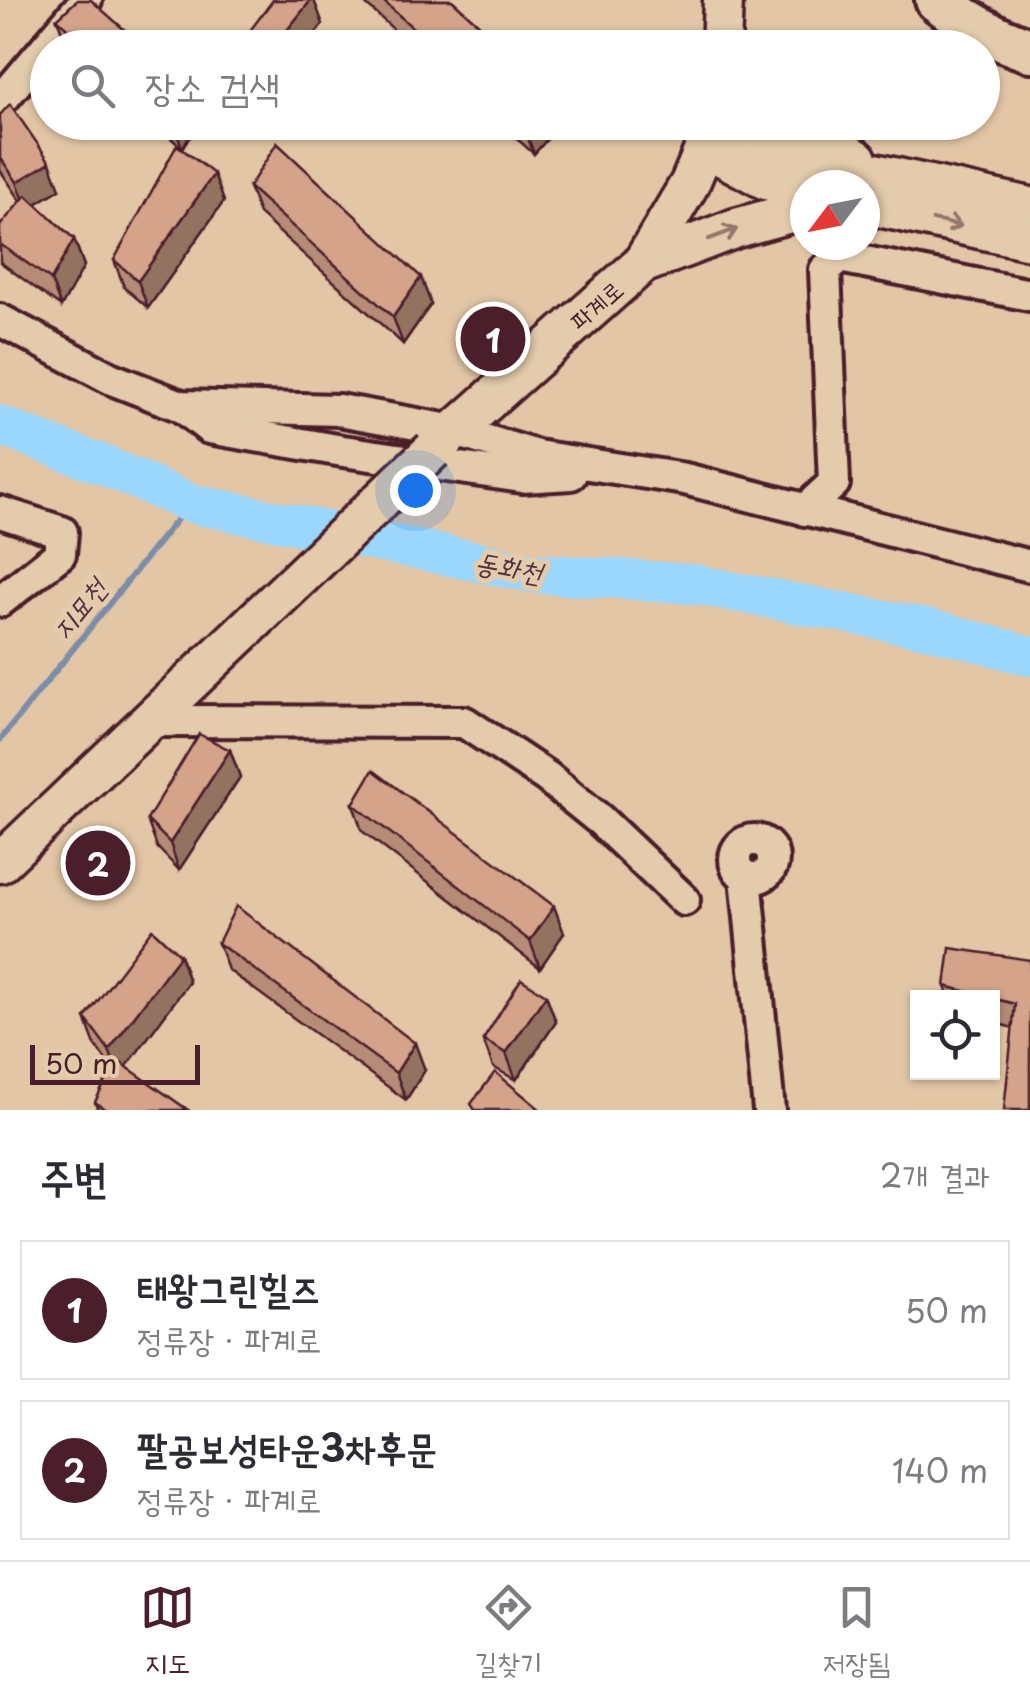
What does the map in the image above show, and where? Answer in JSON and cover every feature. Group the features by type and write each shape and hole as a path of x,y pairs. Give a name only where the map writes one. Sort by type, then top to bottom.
{"highway":[{"path":"937,0 982,30"},
{"path":"967,0 992,14 1030,24"},
{"path":"1000,40 1030,50"}],"main road":[{"name":"파계로","path":"150,721 444,440 642,264 690,183 706,140"},
{"path":"714,140 766,180 790,186"},
{"path":"728,140 1030,207"},
{"path":"822,140 894,179"},
{"path":"880,207 1030,240"},
{"path":"642,264 736,228 790,213"},
{"path":"0,863 150,721"}],"street":[{"path":"61,30 86,0"},
{"path":"0,102 30,66"},
{"path":"804,510 834,483 825,270 840,257 1030,295"},
{"path":"0,320 112,379 181,406 209,428 522,477 630,470"},
{"path":"181,406 339,410 444,440 685,480 1030,566"},
{"path":"0,512 62,532 60,554 0,602"},
{"path":"150,721 464,722 547,777 600,820 684,900"},
{"path":"746,877 769,1110"}],"building":[{"path":"77,0 91,0 125,30 70,30 57,19"},
{"path":"273,0 311,0 287,30 250,30"},
{"path":"382,0 452,0 485,30 415,30"},
{"path":"10,104 30,133 30,140 35,140 50,162 17,182 0,157 0,115"},
{"path":"277,143 421,277 393,317 249,187"},
{"path":"177,145 214,174 138,281 114,260"},
{"path":"26,195 74,239 51,280 0,244 0,226"},
{"path":"199,734 230,750 170,843 147,820"},
{"path":"373,770 554,906 530,941 353,804"},
{"path":"236,906 415,1043 396,1073 218,943"},
{"path":"152,929 180,955 109,1050 85,1018"},
{"path":"950,948 1030,960 1030,1110 1004,1110 1015,1004 1000,1000 1000,990 945,986"},
{"path":"521,979 546,995 506,1053 483,1040"},
{"path":"117,1060 188,1110 106,1110 95,1102"},
{"path":"495,1072 541,1110 475,1110 471,1104"}],"waterway":[{"name":"동화천","path":"0,426 190,503 533,573 693,584 931,629 1030,656"},
{"name":"지묘천","path":"0,740 190,503"}],"place":[{"name":"태왕그린힐즈","path":"493,339"},
{"name":"팔공보성타운3차후문","path":"98,863"}]}
